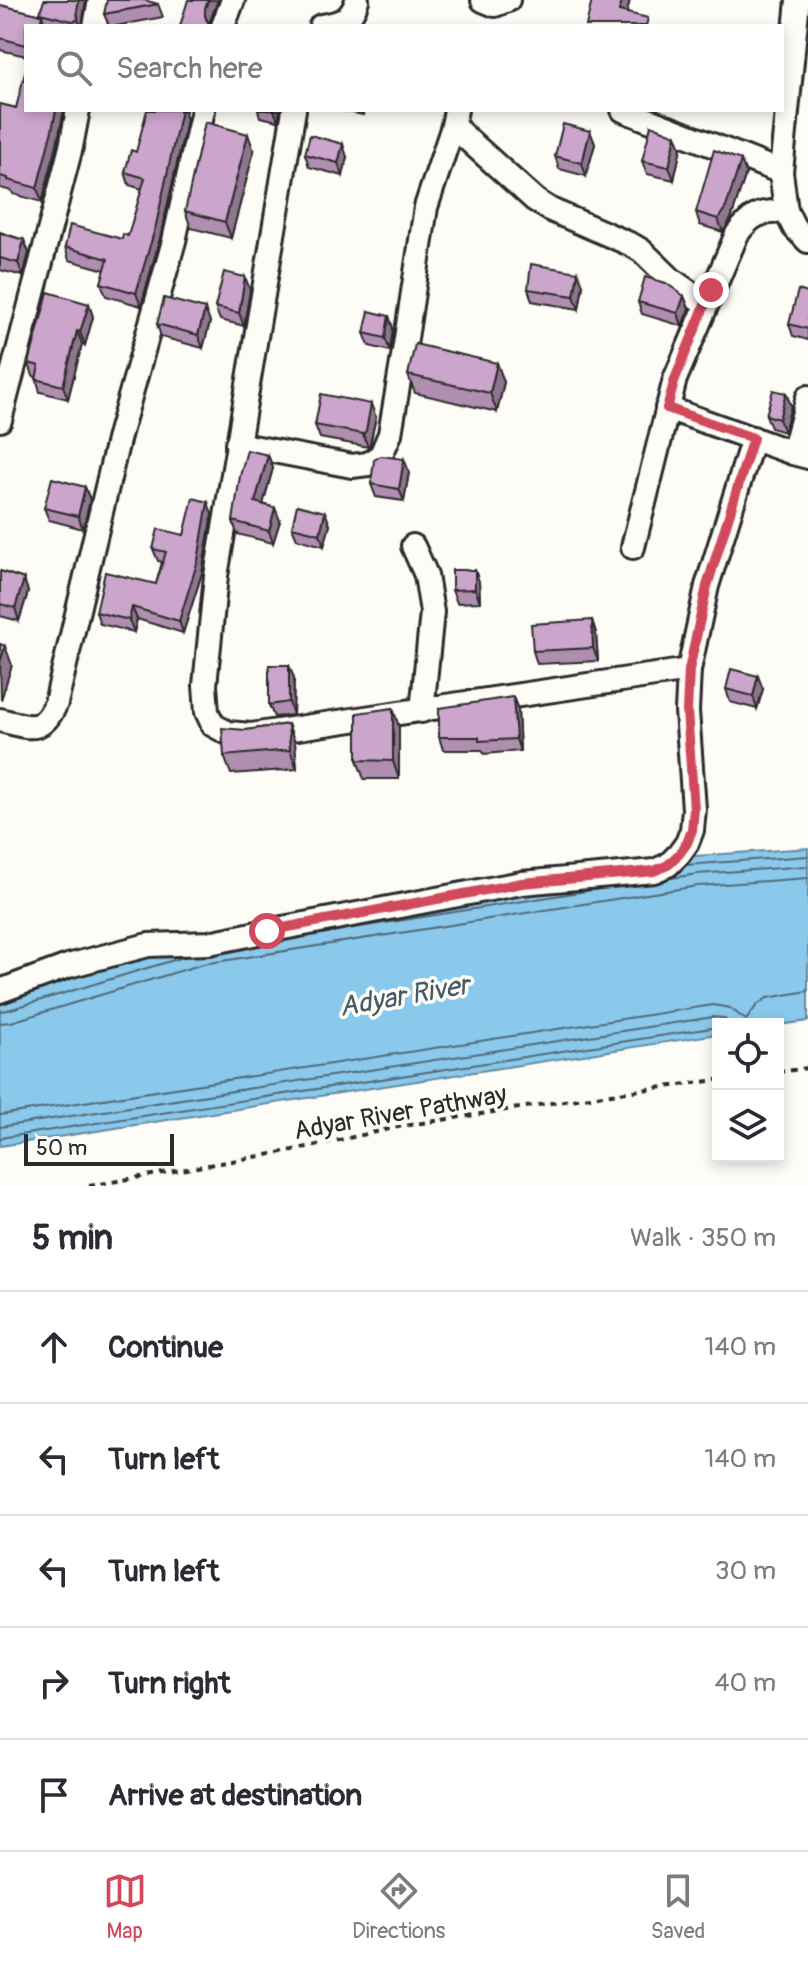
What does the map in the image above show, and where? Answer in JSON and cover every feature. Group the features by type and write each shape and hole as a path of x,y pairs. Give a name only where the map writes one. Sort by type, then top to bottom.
{"street":[{"path":"95,24 100,0"},
{"path":"224,24 233,0"},
{"path":"331,24 345,21 354,11 357,0"},
{"path":"798,0 781,172 786,211 794,227 808,241"},
{"path":"486,24 495,2"},
{"path":"0,420 78,112"},
{"path":"0,720 31,728 50,717 56,703 119,436 174,241 203,112"},
{"path":"294,112 216,576 205,685 207,712 213,725 228,733 251,735 689,670"},
{"path":"629,112 781,172"},
{"path":"237,444 352,466 368,464 381,455 390,434 426,207 455,118 535,200 642,251 672,280 706,304"},
{"path":"633,547 675,379 737,234 748,220 762,212 786,211"},
{"path":"667,408 800,455 808,397"},
{"path":"0,991 68,966 148,945 209,943 522,883 654,871 668,865 687,843 692,830 694,809 687,711 689,670 707,586 753,438"},
{"path":"413,546 426,575 432,612 422,711"}],"path":[{"path":"784,1071 808,1068"},
{"name":"Adyar River Pathway","path":"89,1186 289,1151 403,1126 712,1081"}],"water":[{"name":"Adyar River","path":"808,848 808,1021 784,1024 784,1018 712,1018 712,1035 0,1146 0,994 196,934 695,856"}],"building":[{"path":"44,0 79,0 78,20 40,13"},
{"path":"107,0 144,0 158,4 104,14"},
{"path":"188,0 208,0 205,16 210,24 181,24"},
{"path":"592,0 622,0 619,11 648,18 646,24 586,24"},
{"path":"0,5 42,15 40,24 24,24 24,44 0,38"},
{"path":"24,77 24,112 56,112 37,188 0,176 0,104 16,108"},
{"path":"146,112 181,112 156,225 136,293 101,283 108,259 65,247 70,225 122,239 123,234 128,236 145,178 125,172 131,150 136,152"},
{"path":"205,122 248,134 225,222 185,211"},
{"path":"563,124 590,131 582,163 555,156"},
{"path":"651,125 676,135 669,167 642,161"},
{"path":"310,135 343,144 338,163 305,154"},
{"path":"714,150 741,160 726,207 718,219 696,212"},
{"path":"0,233 24,240 18,263 0,258"},
{"path":"531,264 578,272 574,296 528,289"},
{"path":"224,272 245,277 239,313 215,307"},
{"path":"645,277 666,283 684,296 678,313 638,302"},
{"path":"798,290 808,293 808,329 789,324"},
{"path":"48,292 89,304 80,332 77,331 63,386 36,379 39,366 29,363"},
{"path":"164,298 205,309 198,335 157,324"},
{"path":"369,311 389,316 385,338 364,333"},
{"path":"415,344 497,363 490,393 408,375"},
{"path":"773,390 786,393 779,419 766,415"},
{"path":"321,394 371,404 366,431 363,434 315,425"},
{"path":"247,450 268,455 255,502 275,508 269,531 233,521"},
{"path":"381,456 404,459 399,489 371,484 374,460"},
{"path":"52,478 85,487 78,516 44,508"},
{"path":"193,498 208,502 198,560 179,621 132,607 129,620 96,612 105,572 156,584 166,552 153,549 158,529 184,535"},
{"path":"297,505 325,512 320,534 292,527"},
{"path":"452,570 475,570 475,589 452,590"},
{"path":"0,571 24,579 15,608 0,604"},
{"path":"592,620 593,648 533,651 531,624"},
{"path":"0,644 5,646 0,662"},
{"path":"269,665 289,665 289,702 269,705"},
{"path":"731,669 758,676 753,696 726,689"},
{"path":"513,697 516,739 479,741 479,737 439,737 439,708"},
{"path":"393,708 393,761 357,760 357,713"},
{"path":"288,724 290,750 224,756 222,728 246,730"}],"route":[{"path":"267,931 522,883 654,871 668,865 687,843 694,809 687,711 689,670 707,586 753,438 667,408 675,379 711,290"}]}
